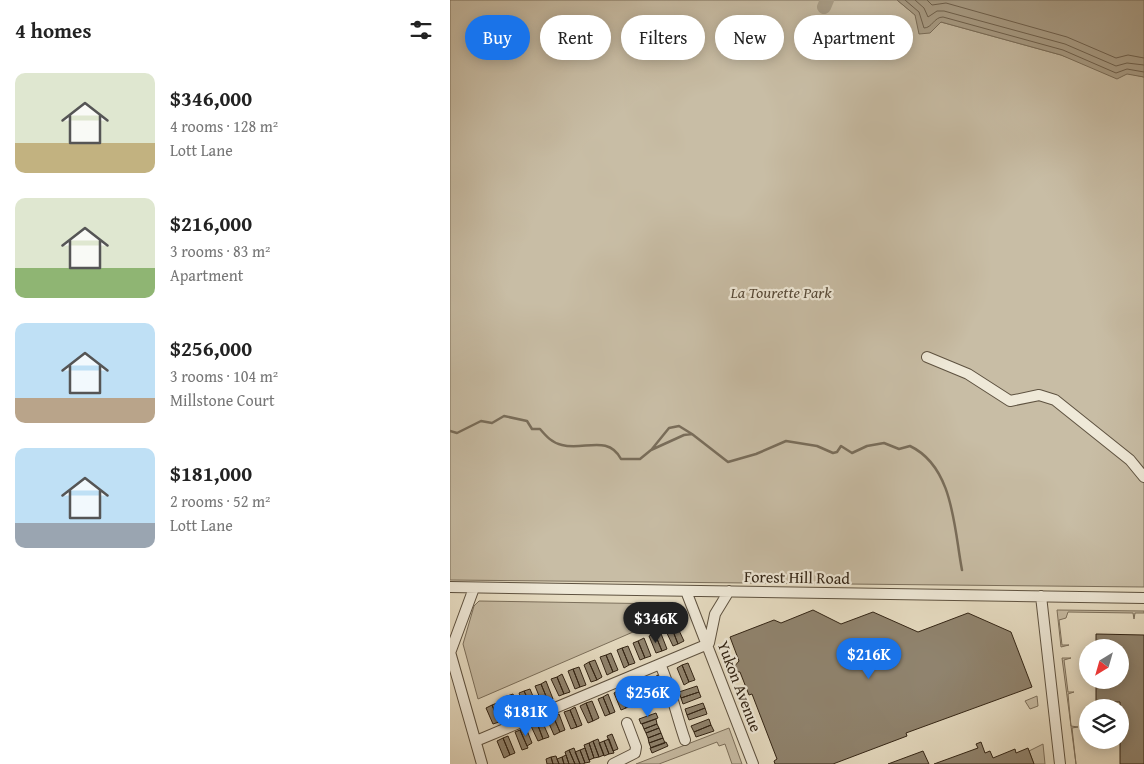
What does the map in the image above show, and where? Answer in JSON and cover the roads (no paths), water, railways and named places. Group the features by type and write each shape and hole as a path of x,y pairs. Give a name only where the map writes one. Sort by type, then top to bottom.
{"street":[{"path":"927,357 968,374 1010,401 1039,395 1055,400 1130,460 1144,477"},
{"name":"Forest Hill Road","path":"450,587 1144,598"},
{"path":"474,588 450,653 482,764"},
{"name":"Yukon Avenue","path":"686,590 753,764"},
{"path":"476,741 708,644 715,614 729,591"},
{"path":"1041,596 1060,764"},
{"path":"660,664 674,696 673,705 685,740"},
{"path":"613,764 635,753 636,747 627,723"}],"water":[{"path":"897,0 1144,0 1144,77 1127,74 1117,79 1061,55 941,22 930,33 919,34 915,15"}],"waterway":[{"path":"824,7 827,0"},
{"path":"450,431 457,433 481,421 492,423 504,416 527,421 532,429 540,429 555,443 570,446 602,445 616,451 621,459 640,459 651,450 684,435 692,434 728,462 756,454 786,441 817,446 833,453 837,452 841,446 852,453 867,446 884,443 899,449 910,446 925,456 936,468 944,484 954,518 962,570"},
{"path":"652,449 669,428 679,426 692,434"}],"park label":[{"name":"La Tourette Park","path":"781,292"}]}
